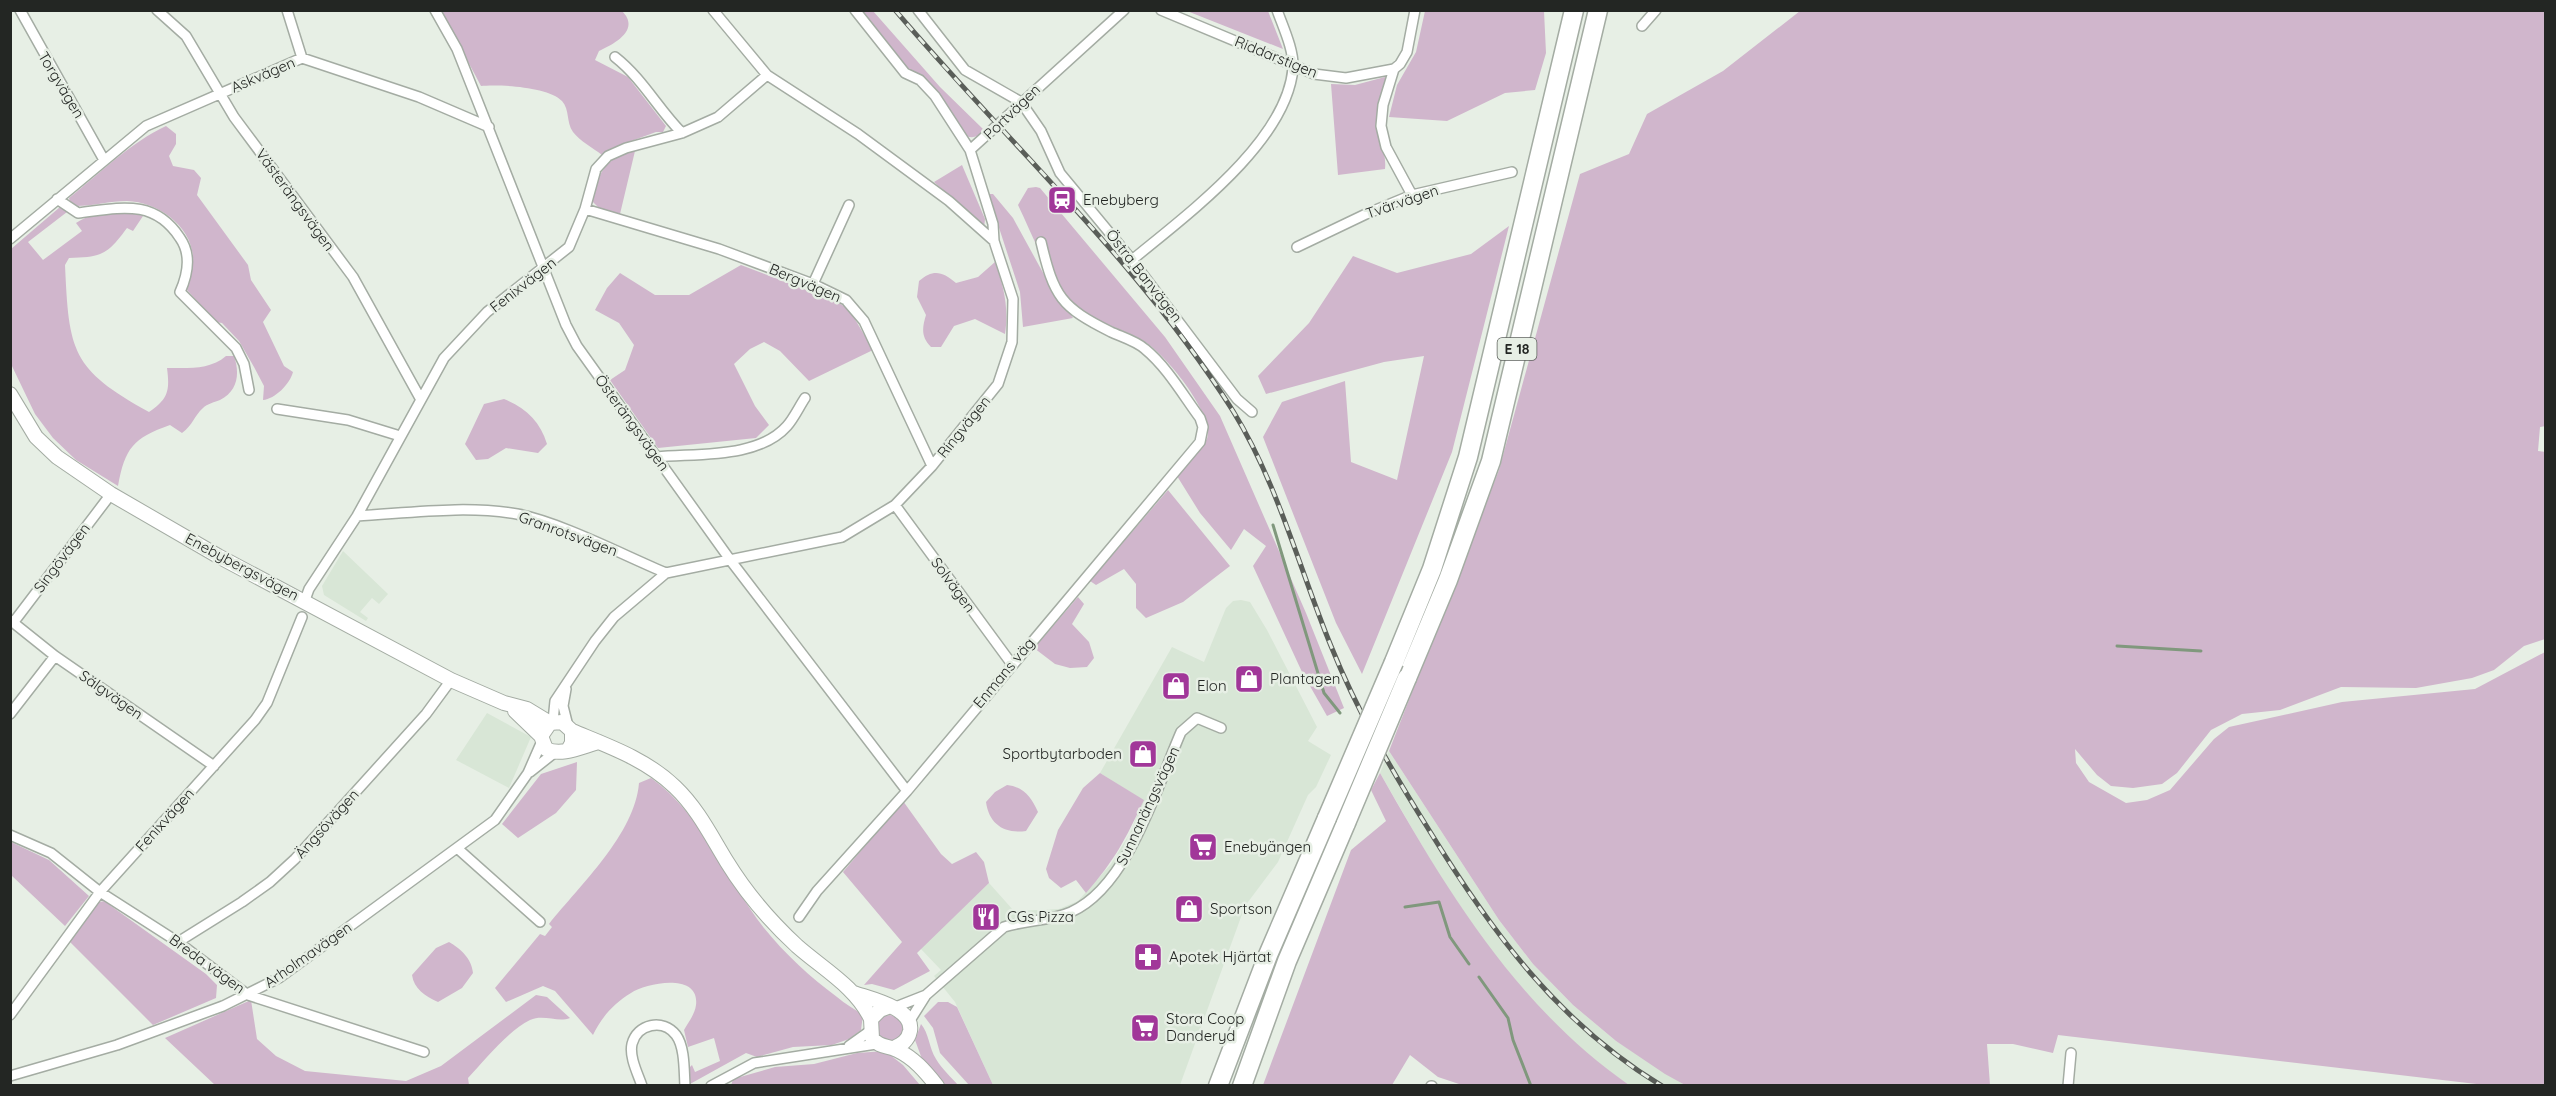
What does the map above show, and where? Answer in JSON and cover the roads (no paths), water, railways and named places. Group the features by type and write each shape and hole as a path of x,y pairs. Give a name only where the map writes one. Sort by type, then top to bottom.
{"highway":[{"name":"E 18","path":"1218,1086 1268,956 1432,569 1468,457 1574,10"},
{"name":"E 18","path":"1242,1086 1287,961 1448,580 1491,461 1598,10"}],"main road":[{"name":"Enebybergsvägen","path":"10,394 36,437 57,457 111,494 218,555 451,680 504,703 527,709 551,722"},
{"name":"Enebybergsvägen","path":"504,703 524,717 541,739"},
{"path":"599,742 554,753 546,749 541,739 551,722 599,742 653,769 676,787 709,827 727,862 753,901 798,946 854,993 901,1011 909,1022 908,1038 917,1063"},
{"path":"568,750 572,743 570,729"},
{"path":"854,993 872,1031 917,1063 937,1086"},
{"path":"872,1031 880,1010 890,1007"},
{"path":"894,1048 908,1038"}],"street":[{"name":"Torgvägen","path":"20,10 104,160"},
{"name":"Västerängsvägen","path":"157,10 186,36 222,93 234,117 353,278 420,398"},
{"path":"287,10 302,58"},
{"name":"Österängsvägen","path":"435,10 458,49 566,325 577,346 731,561 907,791"},
{"name":"Ringvägen","path":"551,722 555,701 567,687 595,641 614,617 666,573 842,537 895,505 932,466 998,384 1012,342 1014,299 994,241 949,201 858,134 767,75 713,10"},
{"path":"855,10 905,73 920,80 935,96 970,150"},
{"name":"Östra Banvägen","path":"918,10 965,70 1022,102 1041,131 1060,174 1132,260 1237,399 1252,412"},
{"name":"Portvägen","path":"994,241 993,224 970,150 1124,10"},
{"name":"Riddarstigen","path":"1161,10 1314,74 1333,78 1394,69"},
{"path":"1132,260 1221,186 1244,160 1279,110 1291,82 1293,64 1277,10"},
{"path":"1412,195 1386,147 1381,126 1383,105 1394,69 1407,52 1415,10"},
{"path":"1642,26 1656,10"},
{"path":"615,57 634,72 667,118 682,134"},
{"name":"Askvägen","path":"10,239 146,126 302,58 419,97 489,127"},
{"name":"Fenixvägen","path":"305,600 309,589 357,516 444,358 487,312 544,270 569,248 585,209 596,169 608,156 626,148 682,134 718,117 767,75"},
{"name":"Tvärvägen","path":"1298,247 1366,214 1412,195 1512,172"},
{"path":"57,199 78,213 128,207 152,211 171,224 185,244 189,265 180,291 236,348 244,364 249,390"},
{"path":"813,284 849,205"},
{"name":"Bergvägen","path":"585,209 719,249 813,284 846,300 864,321 932,466"},
{"name":"Enmans väg","path":"799,917 817,891 907,791 1011,663 1200,442 1203,427 1200,418 1167,373 1143,348 1078,316 1067,305 1049,275 1041,242"},
{"path":"657,457 740,449 765,442 786,427 805,398"},
{"path":"277,409 348,420 400,436"},
{"name":"Singövägen","path":"12,621 111,494"},
{"name":"Solvägen","path":"895,505 1011,663"},
{"name":"Granrotsvägen","path":"357,516 451,511 518,514 553,526 666,573"},
{"name":"Fenixvägen","path":"10,1015 100,892 214,766 267,703 302,617"},
{"name":"Sälgvägen","path":"12,621 55,656 214,766"},
{"path":"10,714 55,656"},
{"name":"Ängsövägen","path":"178,942 242,902 296,859 426,714 451,680"},
{"name":"Ringvägen","path":"567,687 563,706 570,729"},
{"name":"Sunnanängsvägen","path":"909,1022 926,995 1005,927 1058,916 1094,899 1128,856 1181,732 1197,718 1221,728"},
{"name":"Arholmavägen","path":"10,1076 117,1045 248,994 279,978 495,820 528,773 541,739"},
{"name":"Arholmavägen","path":"528,773 554,753"},
{"name":"Breda vägen","path":"10,835 51,853 100,892 178,942 248,994 424,1052"},
{"path":"457,848 540,922"},
{"name":"Sunnanängsvägen","path":"890,1007 926,995"},
{"path":"642,1086 631,1045 638,1033 647,1025 662,1024 676,1035 682,1054 685,1086"},
{"path":"711,1086 754,1063 847,1047 872,1031"},
{"path":"847,1047 872,1031"},
{"path":"2068,1086 2071,1053"}],"waterway":[{"path":"1273,525 1324,693 1340,713"},
{"path":"2117,646 2201,651"},
{"path":"1405,907 1439,902 1450,937 1469,964"},
{"path":"1479,977 1508,1018 1513,1040 1531,1086"}],"railway":[{"path":"895,10 1115,254 1157,305 1233,411 1263,468 1319,617 1352,694 1402,786 1477,904 1530,972 1559,1004 1590,1034 1662,1086"}],"place":[{"name":"Enebyberg","path":"1062,200"},
{"name":"Plantagen","path":"1249,679"},
{"name":"Elon","path":"1176,686"},
{"name":"Sportbytarboden","path":"1143,754"},
{"name":"Enebyängen","path":"1203,847"},
{"name":"Sportson","path":"1189,909"},
{"name":"CGs Pizza","path":"986,917"},
{"name":"Apotek Hjärtat","path":"1148,957"},
{"name":"Stora Coop Danderyd","path":"1145,1028"}]}
